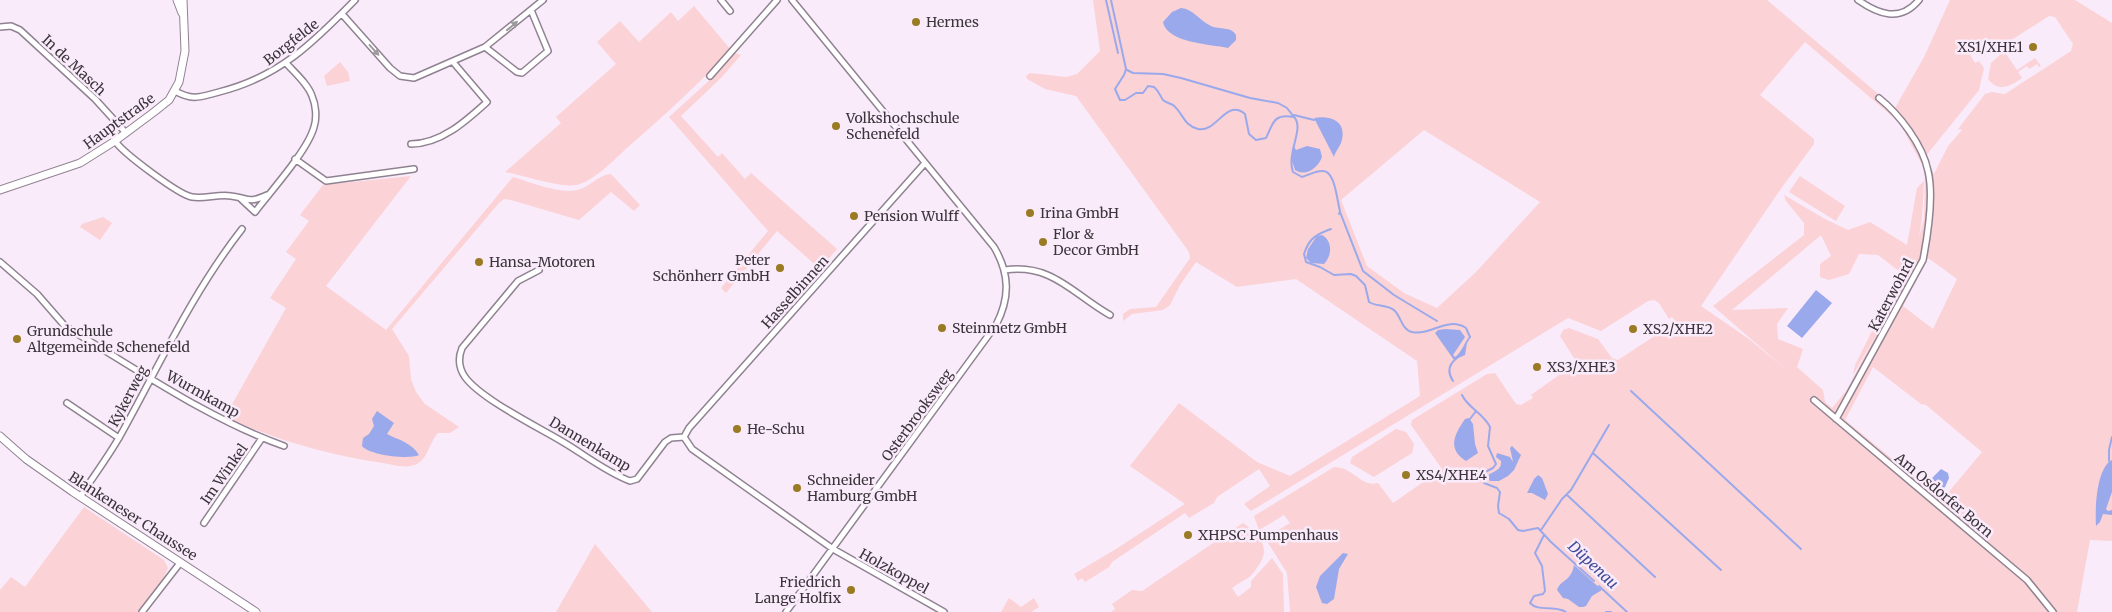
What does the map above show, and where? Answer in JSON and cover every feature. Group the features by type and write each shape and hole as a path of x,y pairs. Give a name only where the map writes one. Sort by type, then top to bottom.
{"main road":[{"name":"Hauptstraße","path":"177,0 184,16"},
{"name":"Hauptstraße","path":"0,190 75,165 126,133 154,112 175,91 182,70 185,51 183,0"},
{"name":"Blankeneser Chaussee","path":"0,436 26,459 80,497 256,612"}],"street":[{"name":"Borgfelde","path":"175,91 190,98 196,98 246,84 286,63 342,14 355,0"},
{"path":"342,14 390,68 400,76 414,78 484,47 543,0"},
{"path":"721,0 730,11"},
{"path":"710,76 778,0"},
{"name":"Osterbrooksweg","path":"786,612 996,325 1003,312 1006,298 1005,270 994,247 792,0"},
{"path":"1858,0 1873,11 1888,14 1905,11 1918,0"},
{"path":"484,47 516,72 522,73 548,51 532,10"},
{"name":"In de Masch","path":"0,27 11,26 20,30 96,99 126,133"},
{"path":"411,144 420,144 442,136 467,120 487,102 453,62"},
{"path":"240,198 255,212 296,159 315,125 315,108 309,90 286,63"},
{"name":"Katerwohrd","path":"1836,419 1923,260 1927,239 1928,170 1913,138 1897,114 1879,98"},
{"path":"114,141 181,193 199,198 231,196 254,201 268,195"},
{"path":"296,159 326,181 414,169"},
{"name":"Hasselbinnen","path":"684,438 685,433 700,415 925,163"},
{"name":"Kykerweg","path":"80,497 119,438 151,377 208,278 242,229"},
{"name":"Wurmkamp","path":"0,262 37,294 64,325 209,412 262,438 284,446"},
{"path":"1005,270 1020,268 1038,271 1072,288 1110,315"},
{"name":"Dannenkamp","path":"539,270 518,281 466,342 458,358 465,378 496,402 630,481 637,479 665,442 671,438 684,438"},
{"name":"Am Osdorfer Born","path":"1814,400 2027,580 2053,612"},
{"path":"67,403 119,438"},
{"name":"Im Winkel","path":"204,523 262,438"},
{"path":"684,438 692,449 833,549"},
{"name":"Holzkoppel","path":"833,549 944,612"},
{"path":"142,612 180,563"}],"shaded area":[{"path":"1093,0 1767,0 1895,108 1924,57 1950,0 2075,0 2112,23 2112,541 2090,540 2077,612 1290,612 1287,573 1265,538 1290,523 1284,515 1259,530 1254,516 1334,467 1347,470 1367,483 1378,483 1393,503 1442,469 1411,425 1412,420 1487,374 1495,373 1516,404 1521,405 1533,398 1531,395 1559,375 1566,374 1579,366 1560,336 1563,330 1569,328 1598,339 1612,358 1618,360 1676,322 1672,317 1669,319 1659,303 1654,300 1648,301 1601,331 1568,318 1251,511 1244,504 1270,486 1259,469 1217,497 1214,503 1189,518 1185,513 1112,562 1109,567 1085,582 1082,578 1078,581 1074,574 1185,504 1130,466 1179,403 1257,462 1290,476 1420,396 1417,361 1296,279 1237,287 1196,262 1180,285 1170,305 1163,310 1132,314 1123,321 1123,314 1130,309 1156,307 1190,258 1189,252 1076,96 1045,89 1027,79 1026,76 1030,73 1066,77 1077,74 1100,51","holes":["2049,16 2055,17 2073,44 2071,51 2005,94 1992,92 1985,94 1958,129 1962,130 1948,146 1934,174 1925,157 1979,90 1984,68 1979,61 1975,63 1969,53 1992,39 1999,48","1805,42 1899,122 1925,170 1924,218 1919,238 1924,181 1917,188 1907,245 1870,222 1848,230 1784,195 1786,201 1804,223 1804,235 1713,306 1789,372 1749,339 1701,306 1780,190 1814,144 1814,139 1760,95","1424,130 1540,202 1476,272 1437,308 1404,293 1367,266 1341,200","1821,235 1831,256 1820,264 1820,277 1829,280 1849,274 1859,254 1878,255 1899,271 1885,305 1855,365 1853,375 1880,328 1846,391 1832,408 1825,402 1823,390 1797,367 1803,349 1778,339 1777,324 1788,308 1732,310","1928,258 1957,279 1933,329 1903,306","1873,367 1921,404 1926,405 1982,452 1942,500 1845,420"]},
{"path":"694,6 731,50 681,100 610,164 596,175 576,185 560,185 505,172 561,123 556,117 616,64 597,42 620,21 639,42 671,12 678,21"},
{"path":"2004,51 2017,70 2035,58 2041,66 2039,67 2037,64 2029,69 2027,66 2018,72 2022,78 2018,81 2005,87 1996,86 1988,79 1991,63"},
{"path":"735,53 741,55 722,77 681,116 718,157 722,153 745,179 751,173 837,249 820,269 777,231 726,293 721,288 768,231 669,117 712,78"},
{"path":"340,62 348,72 350,81 327,86 324,76"},
{"path":"611,174 640,205 634,211 611,192 579,220 504,199 392,329 409,356 411,379 416,392 425,404 459,427 450,433 438,433 426,455 417,464 400,466 342,456 283,440 225,417 286,308 270,298 296,259 286,252 309,221 300,215 323,185 411,176 326,286 386,330 513,177 547,188 573,191 581,189 602,176"},
{"path":"1800,176 1845,206 1836,221 1789,192"},
{"path":"103,217 112,223 100,240 80,227 82,224"},
{"path":"1396,429 1406,432 1414,444 1412,453 1374,477 1350,463 1352,457"},
{"path":"84,507 164,560 168,568 162,581 137,612 0,612 0,590 11,577 25,587"},
{"path":"1243,523 1260,538 1264,550 1263,556 1261,562 1251,575 1232,588 1238,597 1251,587 1251,581 1272,558 1283,574 1284,612 1111,612 1115,609 1112,604 1132,590 1142,591"},
{"path":"595,544 652,612 556,612"},
{"path":"1009,598 1021,607 1034,598 1039,607 1031,612 1001,612"}],"water":[{"path":"1181,8 1193,13 1211,26 1231,30 1236,35 1236,40 1228,48 1190,41 1172,34 1166,29 1163,22 1172,12"},
{"path":"1314,118 1332,119 1340,125 1343,136 1334,157"},
{"path":"1293,145 1296,150 1307,146 1320,149 1322,157 1318,165 1307,172 1295,170 1292,161"},
{"path":"1322,235 1330,245 1329,257 1324,264 1311,263 1306,258 1308,249 1317,236"},
{"path":"1816,290 1832,303 1802,338 1787,326"},
{"path":"1438,330 1460,330 1465,337 1453,355 1455,357 1469,337 1471,337 1467,343 1465,355 1454,360 1435,333"},
{"path":"377,411 394,423 387,434 409,445 419,455 406,457 389,456 372,452 362,446 363,438 369,434 374,426 372,419"},
{"path":"1469,418 1473,424 1478,453 1466,461 1456,452 1454,441 1461,425 1465,419"},
{"path":"1512,446 1521,455 1514,470 1499,481 1490,481 1487,477 1501,465 1501,461 1496,457 1497,453 1510,457 1513,462 1510,448"},
{"path":"2112,460 2112,492 2106,509 2108,511 2112,510 2112,515 2103,514 2096,526 2096,500 2100,480 2107,464"},
{"path":"1941,469 1948,473 1949,478 1945,487 1939,492 1928,482"},
{"path":"1538,475 1542,478 1548,494 1545,500 1532,493 1527,493"},
{"path":"1343,553 1348,554 1339,569 1334,599 1327,604 1322,603 1316,587 1320,576"},
{"path":"1574,565 1602,590 1592,596 1586,606 1583,607 1579,607 1568,599 1563,598 1557,590 1571,575"}],"waterway":[{"path":"1106,0 1118,53"},
{"name":"Düpenau","path":"1111,0 1126,69 1115,89 1120,100 1125,100 1136,93 1143,93 1148,86 1154,87 1165,102 1173,105 1190,125 1198,129 1205,129 1232,110 1238,110 1245,114 1249,134 1256,140 1266,138 1272,124 1278,118 1294,117 1298,128 1291,165 1293,172 1302,177 1322,171 1330,175 1335,186 1339,214"},
{"path":"1127,70 1133,73 1163,74 1250,98 1278,103 1287,108 1294,117"},
{"path":"1294,115 1314,120"},
{"path":"1340,212 1363,271 1394,295 1437,321"},
{"name":"Düpenau","path":"1331,229 1311,240 1304,254 1306,262 1334,275 1351,274 1356,276 1365,285 1369,302 1375,305 1386,306 1395,311 1409,331 1426,331 1452,324 1466,328 1470,337"},
{"name":"Düpenau","path":"1453,381 1450,368 1457,358"},
{"path":"1631,391 1801,549"},
{"name":"Düpenau","path":"1462,395 1490,427 1488,446 1496,464 1485,472 1482,479 1484,483 1497,488 1500,492 1499,513 1509,519 1518,530 1538,528 1594,581"},
{"path":"1470,419 1476,411"},
{"path":"1541,530 1562,499 1571,490 1609,425"},
{"path":"2109,461 2112,437"},
{"path":"1593,453 1721,570"},
{"path":"1567,495 1655,577"},
{"name":"Düpenau","path":"1544,535 1535,553 1542,566 1545,591 1543,594 1534,596 1530,603 1533,606 1566,612"},
{"name":"Düpenau","path":"1599,586 1627,612"},
{"name":"Düpenau","path":"1606,612 1611,612"}],"place":[{"name":"Hermes","path":"916,22"},
{"name":"XS1/XHE1","path":"2033,47"},
{"name":"Volkshochschule Schenefeld","path":"836,126"},
{"name":"Irina GmbH","path":"1030,213"},
{"name":"Pension Wulff","path":"854,216"},
{"name":"Flor & Decor GmbH","path":"1043,242"},
{"name":"Hansa-Motoren","path":"479,262"},
{"name":"Peter Schönherr GmbH","path":"780,268"},
{"name":"Steinmetz GmbH","path":"942,328"},
{"name":"XS2/XHE2","path":"1633,329"},
{"name":"Grundschule Altgemeinde Schenefeld","path":"17,339"},
{"name":"XS3/XHE3","path":"1537,367"},
{"name":"He-Schu","path":"737,429"},
{"name":"XS4/XHE4","path":"1406,475"},
{"name":"Schneider Hamburg GmbH","path":"797,488"},
{"name":"XHPSC Pumpenhaus","path":"1188,535"},
{"name":"Friedrich Lange Holfix","path":"851,590"}]}
